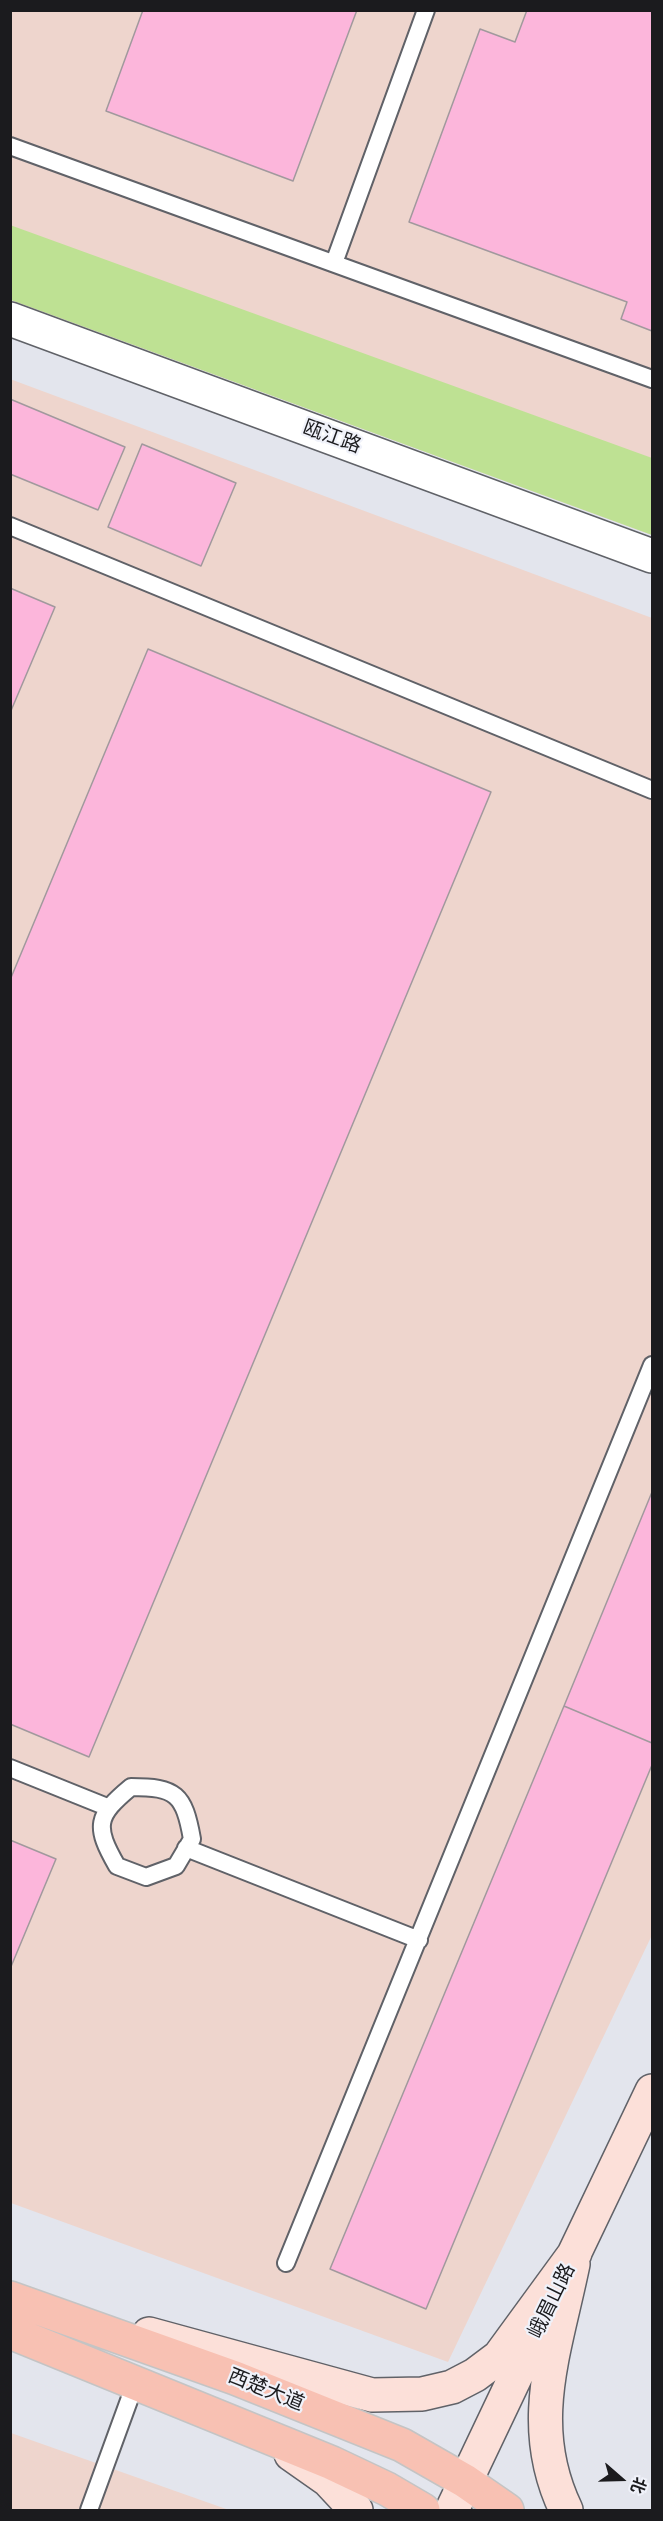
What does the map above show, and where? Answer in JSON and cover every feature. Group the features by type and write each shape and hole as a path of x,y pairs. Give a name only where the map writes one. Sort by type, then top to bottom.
{"main road":[{"name":"西楚大道","path":"14,2299 235,2378 402,2445 465,2481 507,2511"},
{"path":"10,2332 332,2463 387,2489 423,2511"}],"street":[{"name":"瓯江路","path":"10,319 652,556"},
{"name":"峨眉山路","path":"452,2511 652,2091"},
{"path":"14,2299 372,2395 422,2394 452,2387 475,2375 499,2357 575,2253"},
{"path":"566,2511 552,2483 544,2442 543,2410 575,2253"},
{"path":"265,2436 328,2480 356,2511"}],"lane":[{"path":"334,263 426,10"},
{"path":"10,146 652,379"},
{"path":"10,526 652,790"},
{"path":"286,2263 652,1365"},
{"path":"10,1768 106,1807"},
{"path":"131,1786 162,1787 186,1807 192,1839 176,1866 146,1877 117,1866 101,1838 106,1807 131,1786"},
{"path":"186,1848 419,1940"},
{"path":"89,2511 135,2384"}],"shaded area":[{"path":"10,11 652,11 652,535 11,300"},
{"path":"10,379 652,618 652,1935 448,2362 11,2203"},
{"path":"11,2433 229,2510 11,2510"}],"green space":[{"path":"10,225 652,458 652,535 11,300"}],"building":[{"path":"143,10 357,10 293,181 106,111"},
{"path":"527,10 652,10 652,331 621,319 627,302 409,222 480,29 515,42"},
{"path":"10,399 125,447 98,510 10,474"},
{"path":"142,444 236,483 201,566 108,527"},
{"path":"10,588 55,607 10,713"},
{"path":"148,649 491,792 89,1757 10,1724 10,980"},
{"path":"652,1492 652,1743 564,1706"},
{"path":"564,1706 652,1743 652,1765 426,2309 330,2269"},
{"path":"10,1840 56,1859 10,1969"}]}
